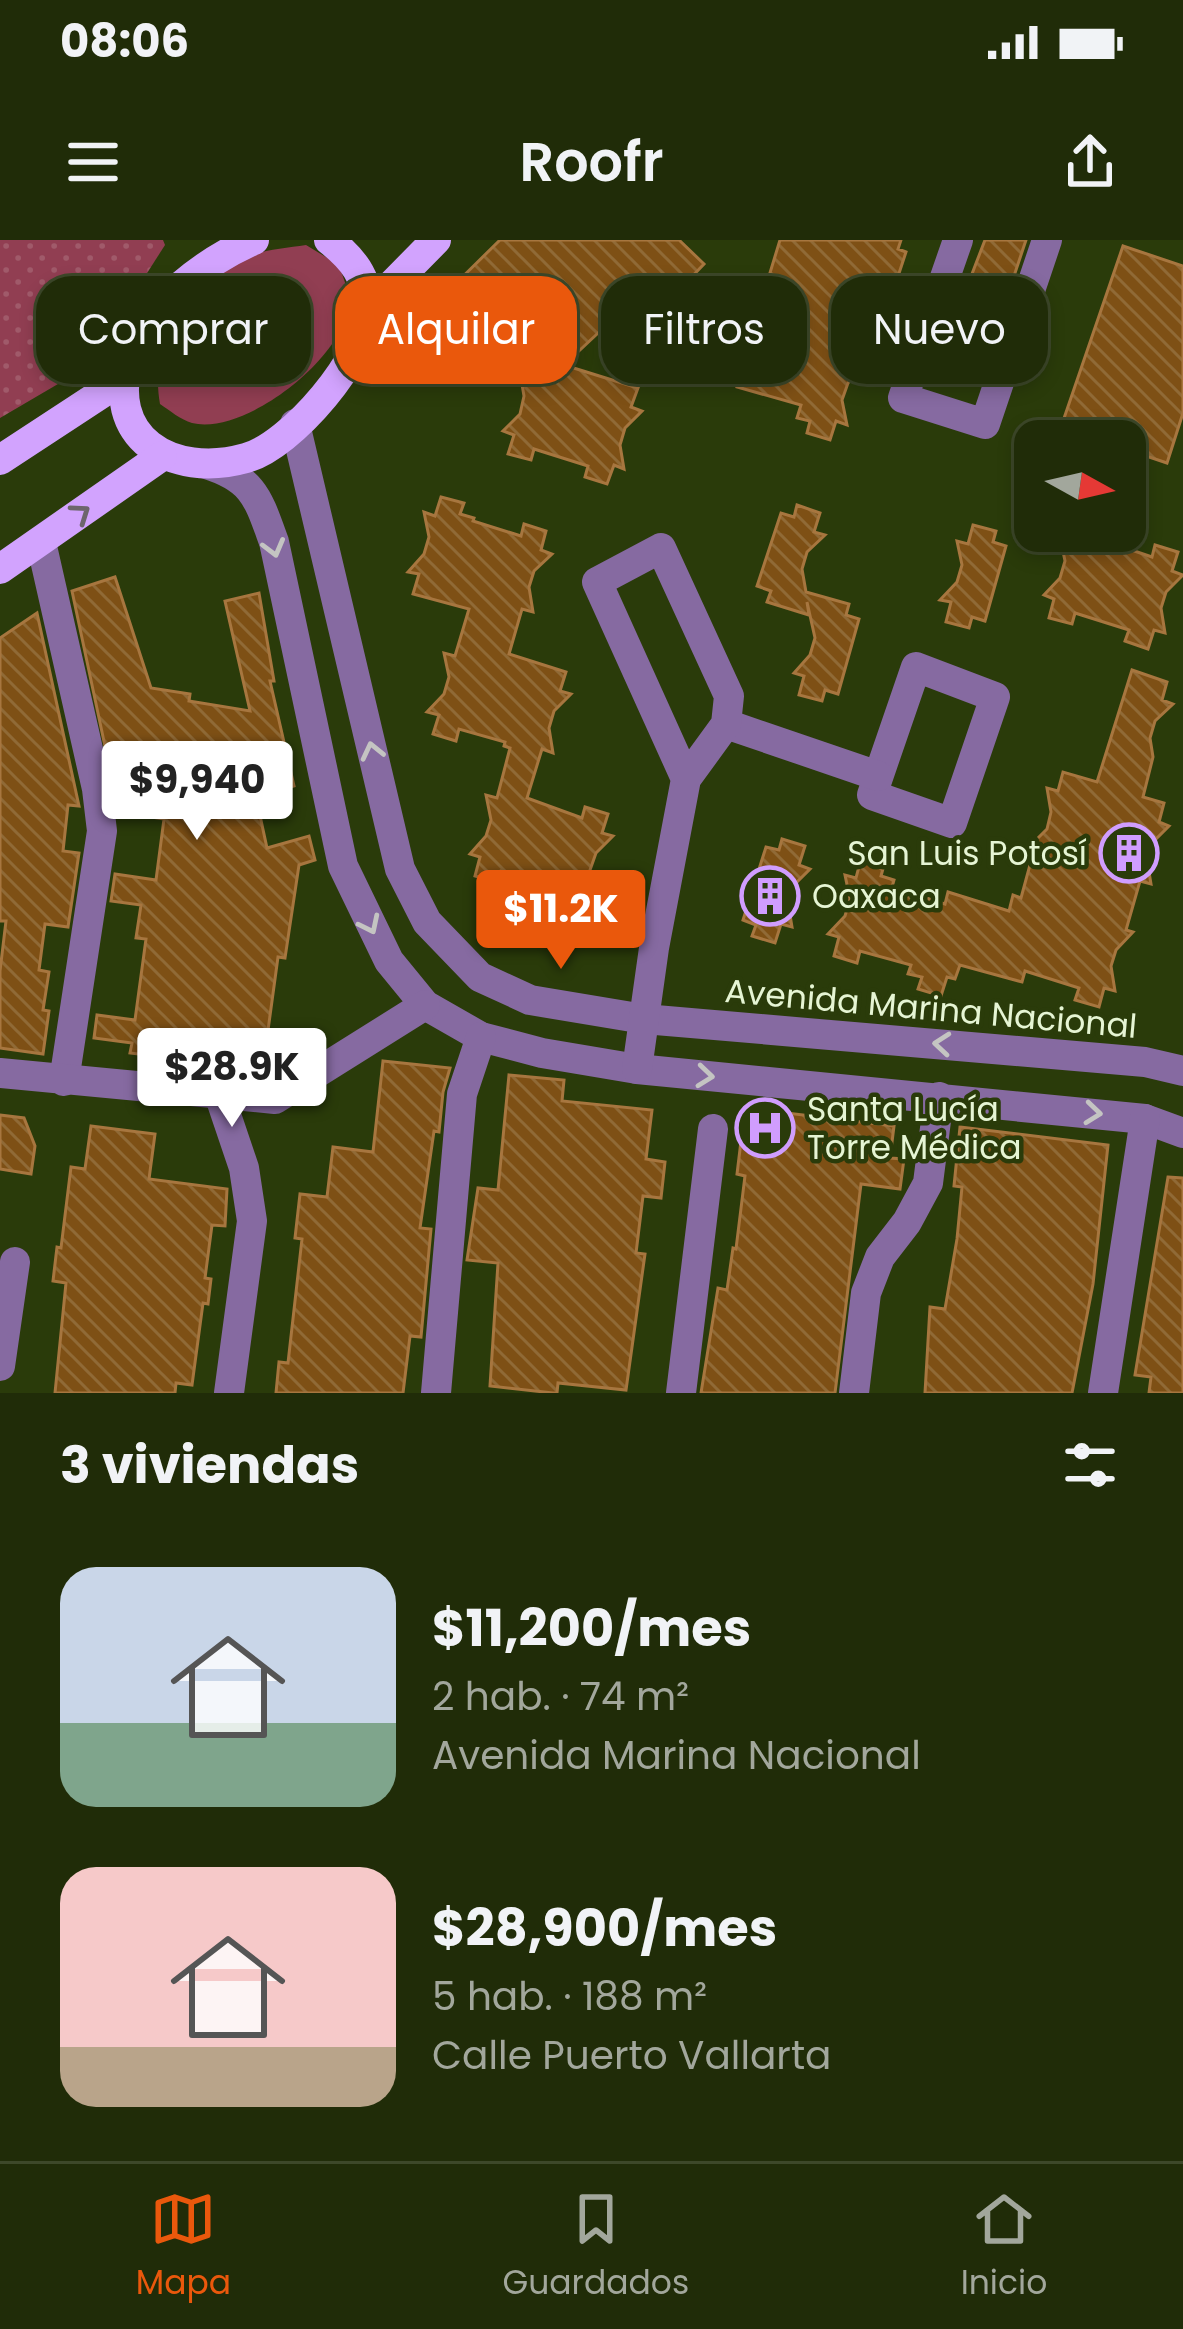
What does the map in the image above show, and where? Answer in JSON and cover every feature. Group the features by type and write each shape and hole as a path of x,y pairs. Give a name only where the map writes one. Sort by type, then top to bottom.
{"main road":[{"path":"189,276 213,249 254,240"},
{"path":"329,240 353,259 358,276"},
{"path":"401,276 436,240"},
{"path":"122,384 123,410 140,436 162,456 206,464 248,458 279,440 335,381"},
{"path":"0,460 116,384"},
{"path":"0,569 162,456"}],"street":[{"path":"958,240 903,398 985,424 1047,240"},
{"name":"Avenida Marina Nacional","path":"295,424 400,868 428,922 480,977 530,1000 644,1019 1145,1062 1183,1071"},
{"path":"206,464 235,473 259,500 274,542 343,866 389,962 425,1005 482,1037 542,1053 638,1069 1145,1119 1183,1132"},
{"path":"41,542 98,789 102,831 64,1081"},
{"path":"638,1069 686,778 726,724 729,696 661,548 597,582 686,778"},
{"path":"916,668 995,697 952,823 872,795 878,776 916,668"},
{"path":"726,724 878,776"},
{"path":"0,1072 275,1100 425,1005"},
{"path":"436,1393 462,1094 482,1037"},
{"path":"220,1096 244,1168 252,1221 229,1393"},
{"path":"854,1393 866,1293 880,1257 928,1184 940,1097"},
{"path":"1103,1393 1145,1119"},
{"path":"682,1393 713,1129"},
{"path":"0,1366 15,1262"}],"shaded area":[{"path":"0,240 163,240 165,245 145,276 36,276 36,384 58,384 0,418"},
{"path":"306,245 339,265 343,276 335,276 335,339 311,369 311,276 216,276 270,250"},
{"path":"158,384 293,384 265,404 214,424 188,422 160,404"}],"building":[{"path":"500,240 679,240 704,264 692,276 601,276 601,330 577,353 577,276 463,276"},
{"path":"780,240 901,240 898,249 906,252 898,276 831,276 831,384 848,384 842,400 847,425 836,421 830,440 807,433 810,421 797,418 801,405 737,387 807,384 807,276 769,276"},
{"path":"985,240 1026,240 1014,276 971,276"},
{"path":"1123,246 1183,266 1183,413 1167,463 1146,456 1146,420 1063,420"},
{"path":"577,369 601,376 601,384 638,388 631,407 642,411 625,428 620,445 624,469 614,465 607,484 585,477 588,466 534,449 531,460 508,454 514,435 503,431 520,414 522,384 577,384"},
{"path":"441,497 464,503 460,514 473,521 521,536 524,524 546,531 541,550 552,554 534,571 529,587 533,612 522,609 509,654 566,672 560,691 571,694 554,711 549,728 553,753 542,749 527,798 582,818 585,807 608,814 602,833 613,836 596,853 590,870 595,895 584,891 578,910 556,903 559,892 546,888 547,884 501,871 498,883 475,876 480,857 470,854 486,836 491,820 486,795 497,798 510,748 505,742 459,729 456,741 433,734 439,715 427,712 444,694 449,677 444,653 455,656 469,609 413,594 419,574 408,572 424,554 429,537 424,512 435,516"},
{"path":"797,505 820,513 814,532 825,535 807,552 802,569 806,592 849,604 846,615 859,619 838,694 825,690 822,701 799,695 804,676 794,673 810,655 815,638 807,602 809,615 767,602 771,591 757,586 781,513 794,517"},
{"path":"973,525 996,531 993,542 1006,546 985,621 972,617 969,628 946,622 951,602 940,600 957,582 962,565 957,541 968,544"},
{"path":"1155,545 1178,552 1172,571 1183,575 1166,592 1161,608 1165,633 1154,630 1148,649 1125,641 1129,630 1075,613 1072,624 1049,618 1054,599 1044,595 1060,578 1063,552 1137,552 1152,557"},
{"path":"115,577 151,688 190,694 189,701 250,711 225,601 259,593 274,681 270,681 294,786 256,797 267,848 309,836 315,860 299,865 285,958 278,957 263,1067 238,1076 179,1070 180,1059 130,1053 132,1043 94,1038 97,1015 135,1020 146,939 136,938 141,905 111,901 115,874 156,880 164,819 119,812 72,591"},
{"path":"37,613 79,806 68,805 63,851 79,853 68,927 45,924 39,970 49,972 43,1010 49,1011 43,1054 0,1048 0,971 6,921 0,921 0,638"},
{"path":"1132,670 1167,682 1162,700 1173,704 1155,721 1150,738 1153,757 1143,797 1164,803 1159,822 1169,826 1152,843 1147,860 1151,884 1140,881 1126,930 1133,932 1116,950 1111,966 1115,991 1104,988 1099,1007 1075,1000 1079,988 1025,971 1022,982 960,965 955,979 947,977 941,996 918,989 922,977 908,974 911,965 860,951 857,963 834,956 839,937 828,934 845,916 850,899 845,875 856,878 861,859 884,865 881,876 894,880 892,887 945,904 948,892 1009,911 1013,895 1021,898 1037,839 1047,829 1051,812 1047,788 1058,791 1063,772 1097,782"},
{"name":"Oaxaca","path":"782,839 805,846 799,865 810,869 793,886 788,903 792,927 781,924 775,943 752,936 756,925 743,920 766,847 779,850"},
{"path":"383,1061 450,1068 439,1132 434,1131 420,1228 431,1229 421,1337 410,1336 403,1393 276,1393 279,1362 288,1363 302,1239 295,1238 300,1194 327,1197 333,1147 373,1152"},
{"path":"509,1075 564,1080 562,1101 652,1110 646,1159 665,1162 661,1198 643,1196 636,1253 645,1254 626,1390 558,1383 553,1393 490,1386 498,1263 467,1260 478,1188 498,1190"},
{"path":"745,1108 894,1126 890,1158 904,1159 900,1189 861,1184 835,1393 701,1393 718,1288 727,1290 736,1249 745,1176 737,1174"},
{"path":"0,1115 24,1118 35,1146 31,1174 0,1169"},
{"path":"91,1126 155,1134 149,1179 227,1189 225,1226 212,1225 205,1278 211,1279 208,1304 203,1303 192,1385 176,1383 175,1393 55,1393 66,1283 53,1281 57,1247 61,1248 71,1167 85,1169"},
{"path":"960,1127 1108,1145 1093,1284 1072,1393 925,1393 930,1307 945,1309 957,1239 962,1187 954,1186"},
{"path":"1168,1177 1183,1178 1183,1393 1149,1393 1151,1377 1135,1375"}],"place":[{"name":"San Luis Potosí","path":"1129,853"},
{"name":"Oaxaca","path":"770,896"},
{"name":"Santa Lucía Torre Médica","path":"765,1128"}]}
